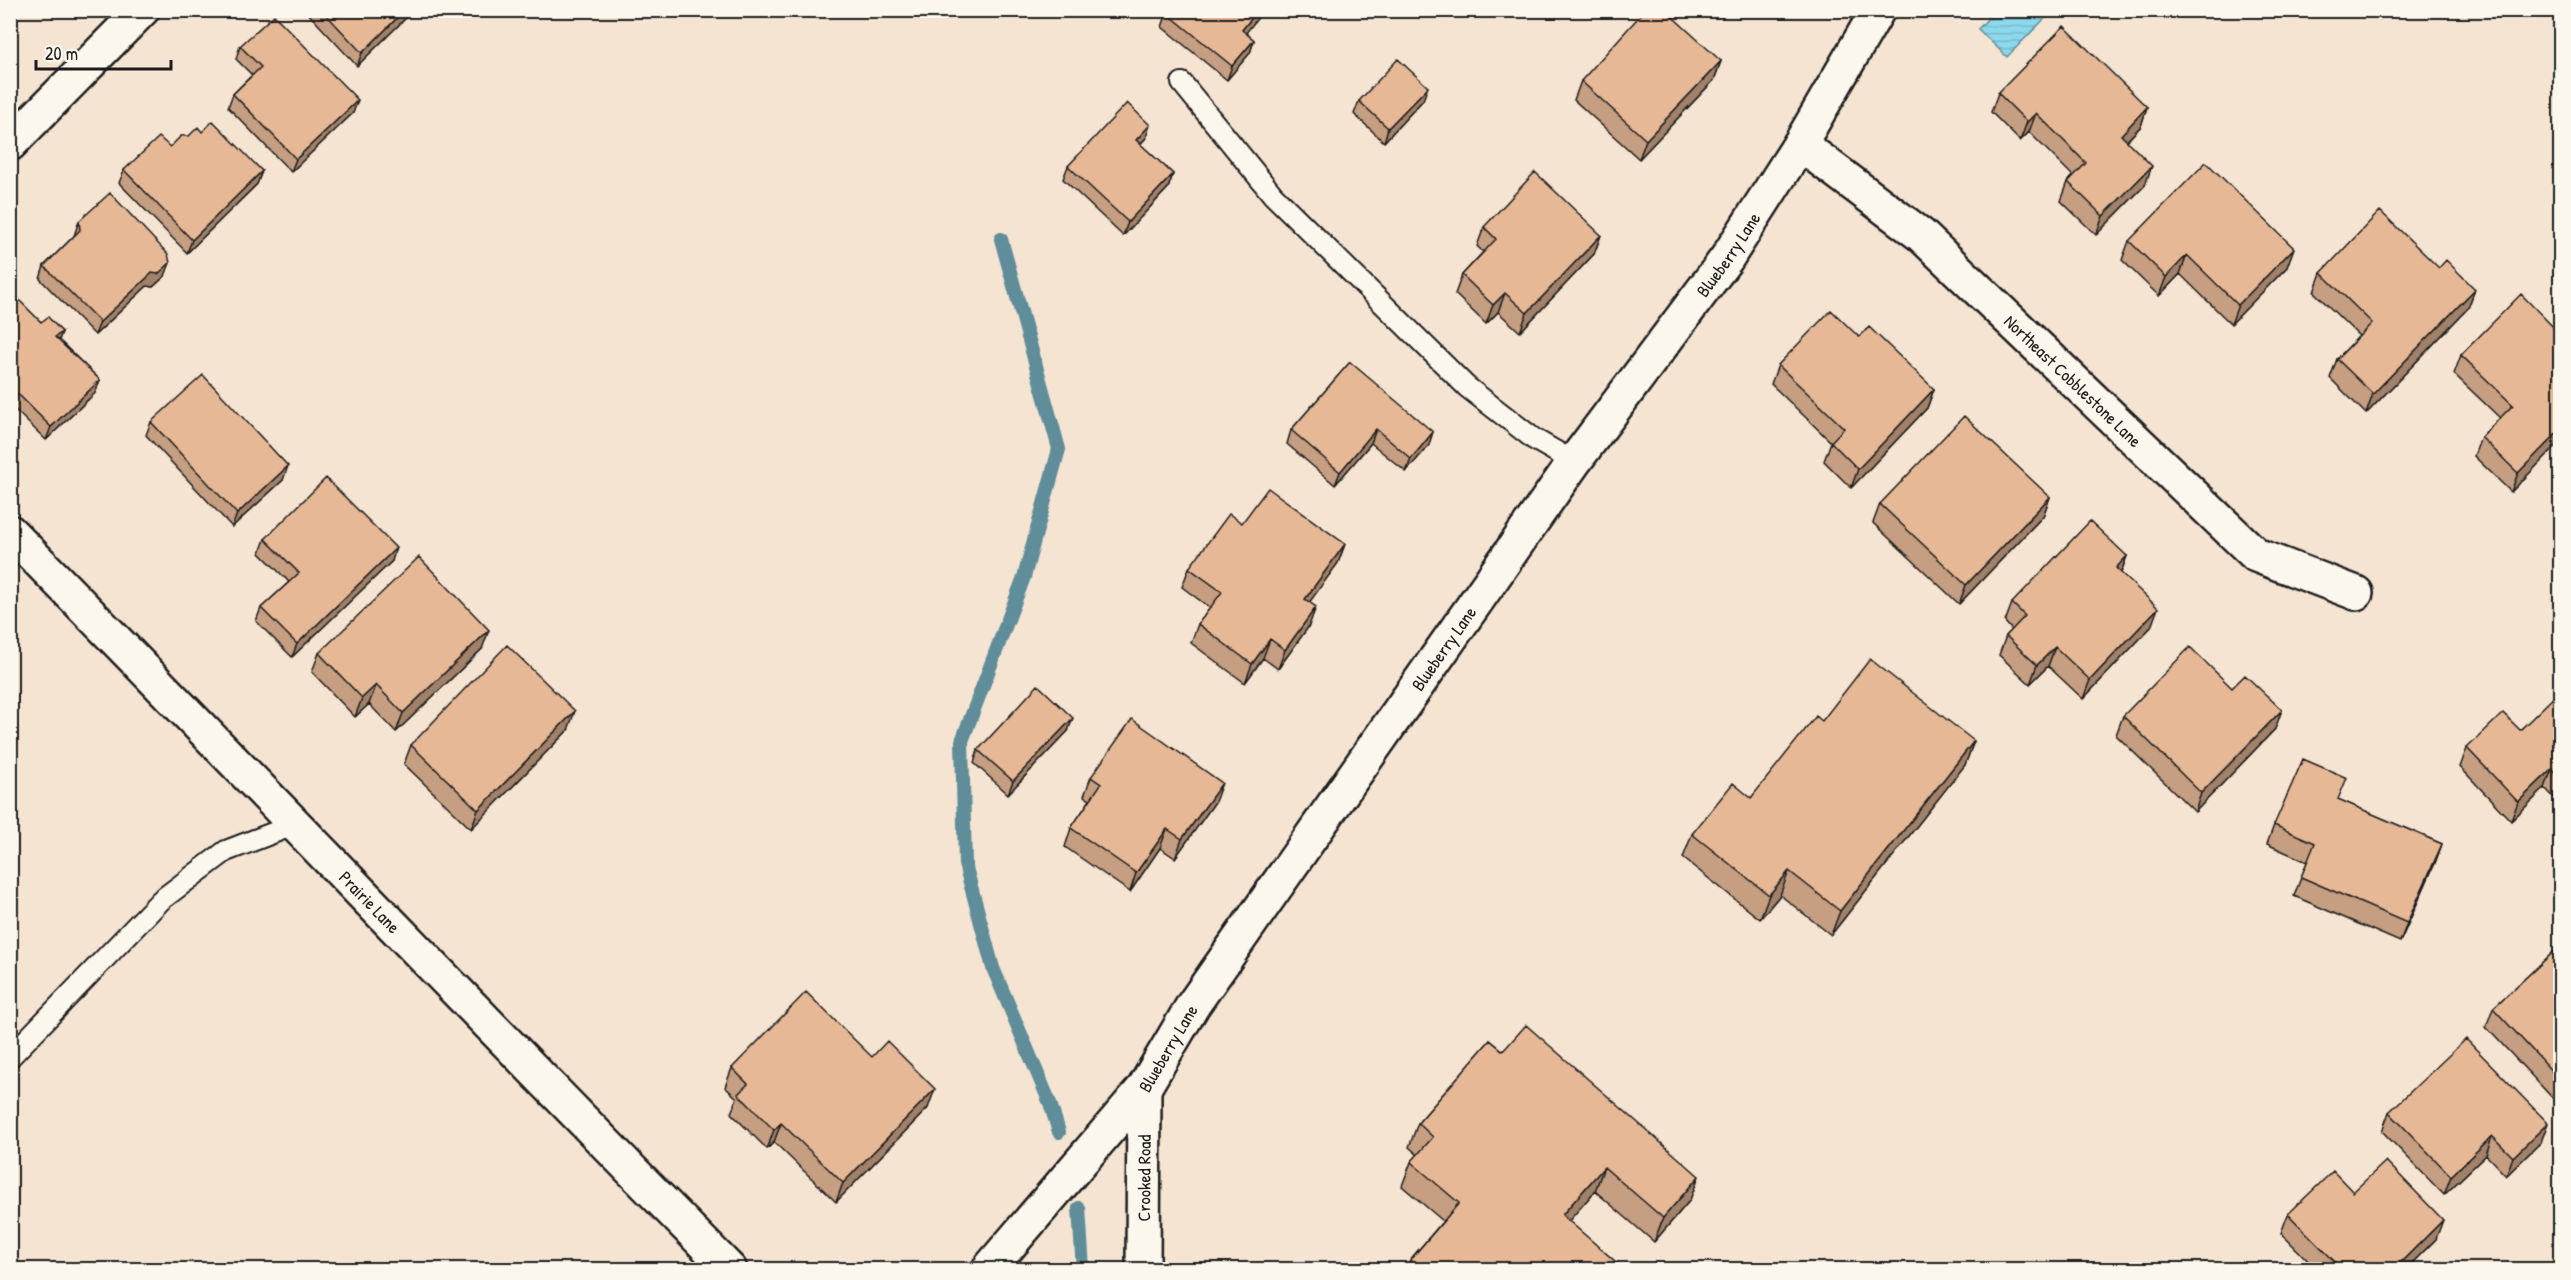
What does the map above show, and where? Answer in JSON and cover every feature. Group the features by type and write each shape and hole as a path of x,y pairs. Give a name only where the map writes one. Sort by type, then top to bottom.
{"street":[{"path":"10,144 142,10"},
{"name":"Blueberry Lane","path":"988,1269 1144,1088 1193,1005 1574,462 1727,258 1800,144 1878,10"},
{"name":"Northeast Cobblestone Lane","path":"1800,144 1920,235 2256,555 2356,593"},
{"name":"Prairie Lane","path":"10,532 296,824 503,1041 730,1269"},
{"name":"Crooked Road","path":"1143,1269 1144,1088"}],"lane":[{"path":"1182,83 1274,195 1467,387 1534,439 1574,462"},
{"path":"10,1057 161,900 226,851 296,824"}],"water":[{"path":"1996,10 2052,11 2007,57 1978,29"}],"building":[{"path":"322,10 405,10 362,53"},
{"path":"1170,10 1258,10 1242,30 1254,40 1232,66 1167,13"},
{"path":"1645,10 1665,10 1721,61 1646,140 1581,81"},
{"path":"274,15 358,100 296,159 233,94 261,67 240,46"},
{"path":"2064,26 2147,107 2121,135 2152,166 2103,216 2068,182 2086,163 2036,113 2027,122 1998,93"},
{"path":"1398,59 1428,87 1388,128 1359,101"},
{"path":"1127,103 1150,125 1136,140 1173,174 1128,222 1068,166"},
{"path":"213,121 262,171 192,240 124,170 159,137 170,147 181,136 189,136 198,127 202,132"},
{"path":"2206,162 2294,248 2238,305 2187,255 2166,277 2129,241"},
{"path":"1535,172 1601,235 1527,313 1505,293 1493,305 1462,275 1496,239 1484,227"},
{"path":"110,193 168,254 170,263 158,274 152,273 100,322 44,266 80,230 79,221"},
{"path":"2380,211 2439,268 2446,260 2475,289 2373,394 2337,359 2372,323 2321,273"},
{"path":"11,292 41,322 48,317 62,332 55,337 100,380 51,427 14,390 10,393"},
{"path":"2521,294 2560,334 2560,430 2518,473 2481,437 2513,405 2461,355"},
{"path":"1831,310 1859,337 1869,327 1934,389 1858,469 1831,442 1844,428 1778,365"},
{"path":"1350,362 1433,432 1411,459 1376,429 1340,472 1291,430"},
{"path":"203,375 288,466 237,514 151,422"},
{"path":"1964,416 2050,497 1966,585 1880,504"},
{"path":"326,478 396,548 297,644 261,608 299,573 265,539"},
{"path":"1268,488 1345,544 1305,599 1316,607 1285,650 1270,639 1252,664 1198,624 1222,592 1189,568 1229,514 1242,523"},
{"path":"2090,521 2127,556 2116,568 2158,608 2090,680 2055,647 2037,665 2006,636 2025,616 2012,603"},
{"path":"419,557 489,630 403,713 376,685 362,698 319,653"},
{"path":"507,645 575,711 478,810 411,745"},
{"path":"2190,647 2232,688 2245,675 2282,710 2201,793 2123,716"},
{"path":"1870,659 1974,741 1840,911 1789,871 1769,895 1692,834 1733,783 1751,798 1816,716 1822,721"},
{"path":"1038,685 1073,718 1013,781 978,750"},
{"path":"2560,691 2560,778 2552,769 2518,802 2467,748 2503,713 2520,730"},
{"path":"1132,719 1222,783 1182,839 1167,829 1136,873 1071,828 1101,784 1091,777"},
{"path":"2303,759 2347,778 2338,799 2442,844 2407,923 2301,877 2315,843 2274,825"},
{"path":"2560,946 2560,1080 2493,1008"},
{"path":"806,992 872,1057 887,1041 935,1089 843,1183 781,1123 774,1130 738,1094 748,1084 732,1068"},
{"path":"1526,1025 1699,1176 1663,1218 1604,1167 1562,1215 1624,1269 1421,1269 1410,1260 1459,1203 1411,1162 1433,1137 1418,1123 1490,1040 1503,1051"},
{"path":"2466,1039 2548,1123 2513,1157 2492,1136 2451,1176 2389,1112"},
{"path":"2386,1161 2443,1220 2394,1269 2342,1269 2288,1214 2333,1171 2353,1192"}],"waterway":[{"path":"1001,239 1059,449 1024,577 962,741 965,864 993,968 1050,1103 1059,1132"},
{"path":"1079,1208 1083,1270"}]}
